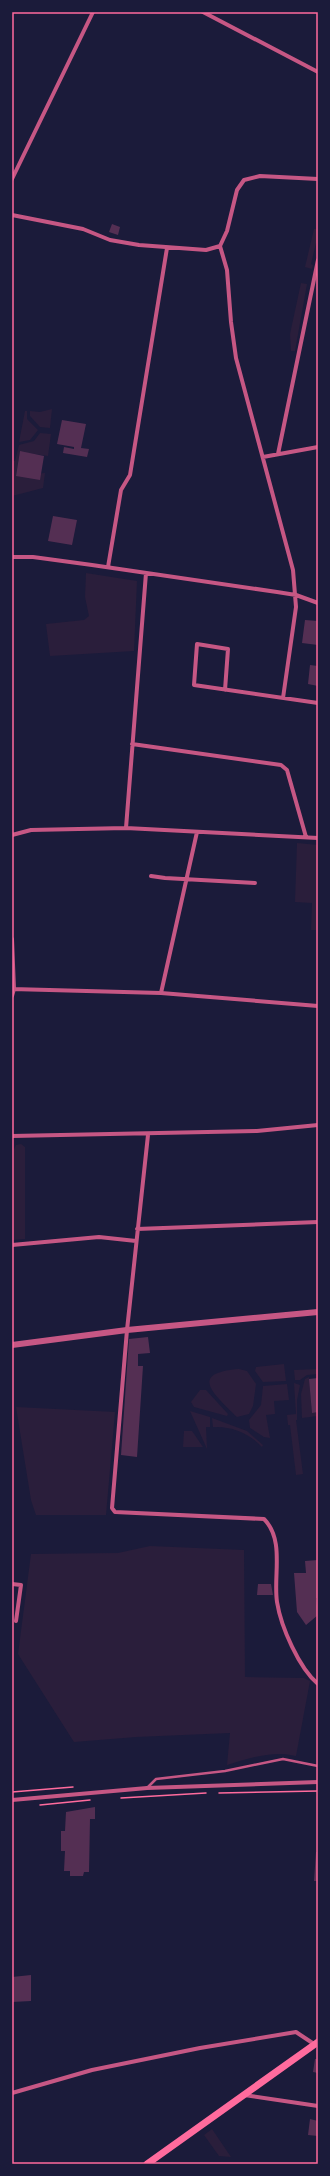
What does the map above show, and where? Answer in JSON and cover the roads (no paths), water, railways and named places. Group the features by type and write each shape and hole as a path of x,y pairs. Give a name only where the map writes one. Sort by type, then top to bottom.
{"main road":[{"path":"147,2164 316,2043"}],"street":[{"path":"12,179 93,12"},
{"path":"203,12 318,72"},
{"path":"283,698 296,595 293,570 236,358 230,322 227,270 220,246 227,231 236,190 244,180 260,176 318,179"},
{"path":"12,215 83,229 110,240 139,245 206,250 220,246"},
{"path":"108,567 121,490 130,474 168,248"},
{"path":"278,454 318,260"},
{"path":"313,284 318,286"},
{"path":"263,458 318,447"},
{"path":"12,557 33,557 108,567 296,595 318,603"},
{"path":"126,828 146,573"},
{"path":"225,690 228,648 197,644 194,686 318,703"},
{"path":"132,744 281,765 288,770 306,837"},
{"path":"12,835 31,830 126,828 318,838"},
{"path":"162,993 198,832"},
{"path":"151,876 188,880 255,883"},
{"path":"12,939 12,996"},
{"path":"13,989 162,993 318,1006"},
{"path":"12,1136 50,1134 148,1134 257,1131 318,1125"},
{"path":"148,1134 127,1330 112,1508 115,1512 264,1519 271,1526 276,1538 277,1603 285,1630 308,1676 318,1684"},
{"path":"137,1229 318,1222"},
{"path":"12,1245 99,1237 136,1241"},
{"path":"12,1345 127,1330 318,1312"},
{"path":"12,1584 21,1585 16,1621"},
{"path":"12,1800 147,1788 318,1782"},
{"path":"12,2093 92,2070 296,2032 316,2043"},
{"path":"242,2095 318,2106"}],"lane":[{"path":"147,1788 156,1779 225,1771 283,1759 318,1766"}]}
